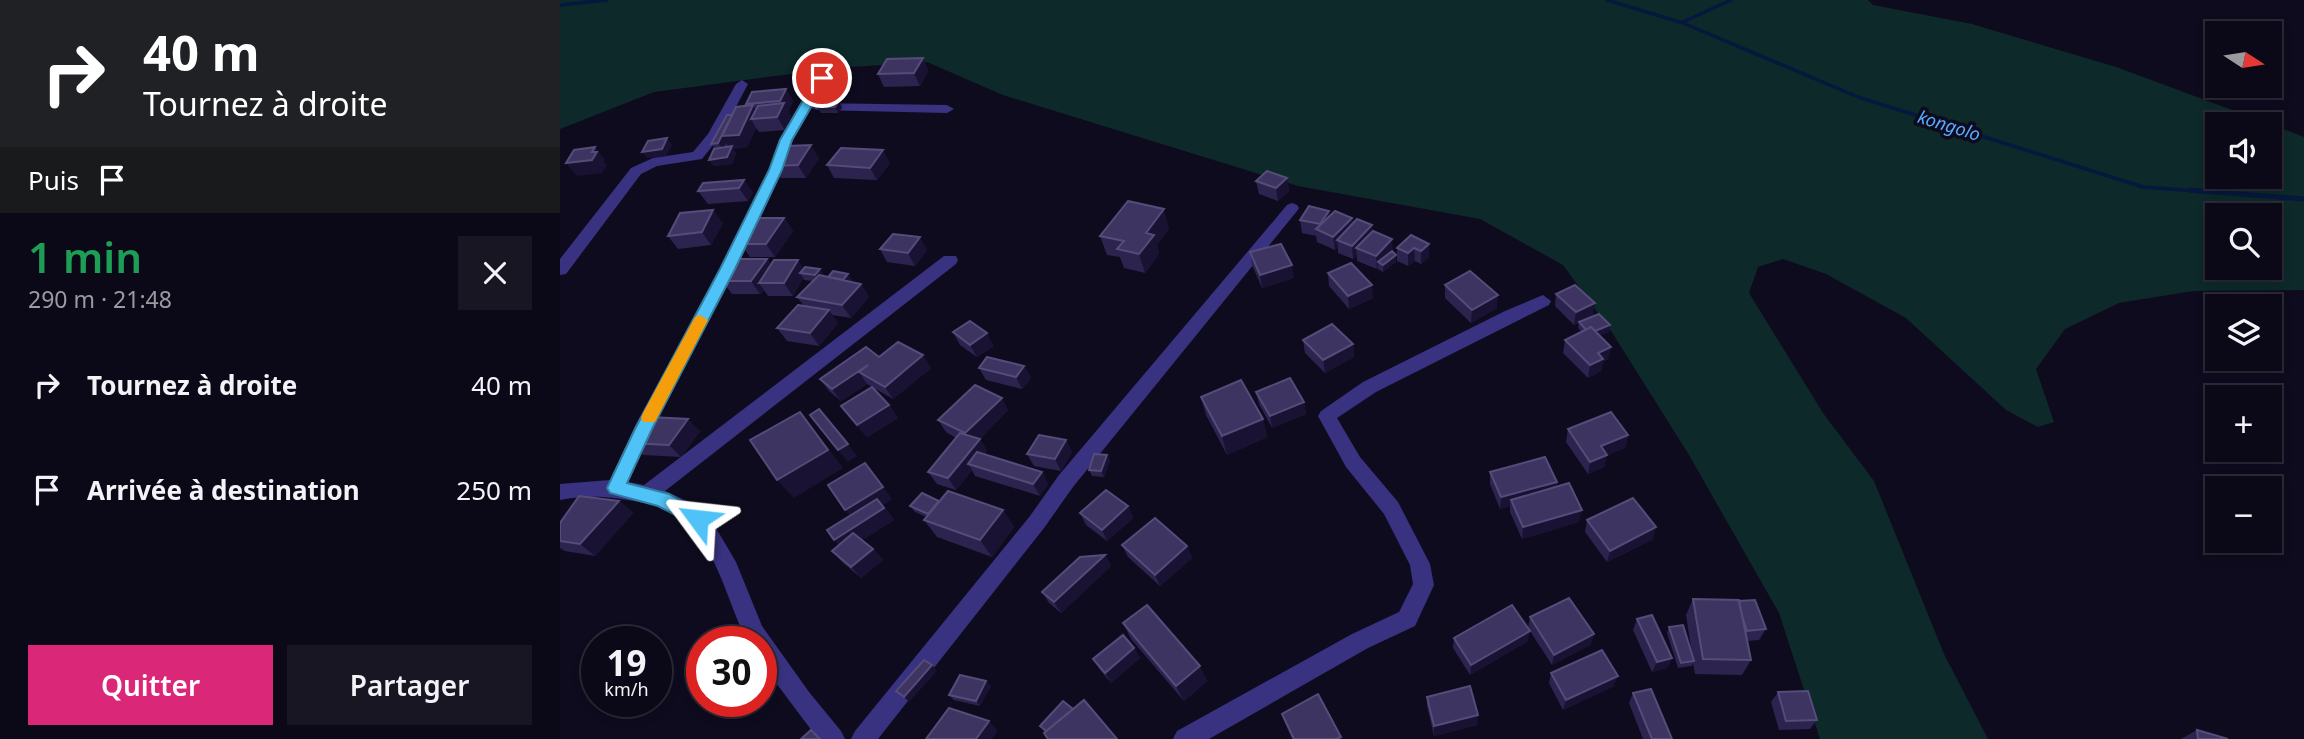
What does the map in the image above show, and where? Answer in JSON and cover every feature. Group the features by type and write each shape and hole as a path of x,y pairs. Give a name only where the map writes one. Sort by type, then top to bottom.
{"street":[{"path":"616,488 643,429 728,269 776,170 786,140 822,78"},
{"path":"560,270 636,171 653,162 697,156 714,135 742,85"},
{"path":"806,106 947,108"},
{"path":"863,739 1037,522 1066,481 1292,208"},
{"path":"646,495 950,260"},
{"path":"1185,739 1360,641 1407,619 1424,585 1420,564 1391,508 1353,462 1327,416 1344,400 1502,318 1543,301"},
{"path":"560,492 616,488 663,499 698,519 729,570 750,626"},
{"path":"777,666 801,701 834,739"}],"green space":[{"path":"560,0 1868,0 1873,5 1972,24 2116,67 2238,112 2205,112 2205,189 2282,189 2282,129 2304,137 2304,290 2193,291 2119,303 2065,329 2036,369 2054,422 2038,427 2006,410 1906,318 1826,274 1783,259 1758,267 1749,293 1823,413 1874,481 1944,654 1988,739 1820,739 1779,613 1689,455 1613,334 1563,265 1480,219 1298,186 1003,95 927,62 836,68 654,92 560,129"}],"building":[{"path":"923,58 914,73 878,74 887,59"},
{"path":"786,89 780,101 746,104 752,92"},
{"path":"821,101 839,101 835,107 817,107"},
{"path":"784,103 777,117 751,119 758,106"},
{"path":"753,105 739,135 722,136 736,107"},
{"path":"727,115 732,115 718,143 711,144"},
{"path":"667,138 662,149 642,152 648,141"},
{"path":"811,145 798,165 773,166 787,146"},
{"path":"732,146 727,157 709,160 714,149"},
{"path":"595,147 592,152 597,152 592,160 566,163 574,150"},
{"path":"841,148 883,150 870,168 827,165"},
{"path":"1267,171 1287,178 1276,188 1256,181"},
{"path":"744,180 739,188 698,191 703,183"},
{"path":"1128,201 1164,209 1146,233 1154,235 1139,254 1117,249 1124,241 1100,236"},
{"path":"1309,206 1329,211 1320,224 1300,220"},
{"path":"713,210 702,232 668,236 680,213"},
{"path":"1335,211 1352,218 1333,237 1316,229"},
{"path":"760,218 784,218 766,244 741,244"},
{"path":"1357,219 1372,225 1352,246 1337,240"},
{"path":"1373,231 1392,239 1376,256 1356,248"},
{"path":"893,234 920,237 908,253 880,249"},
{"path":"1411,235 1429,244 1421,251 1414,248 1408,253 1397,248"},
{"path":"1281,244 1292,265 1260,275 1250,252"},
{"path":"1392,251 1396,255 1383,265 1378,262"},
{"path":"739,259 767,259 751,281 722,281"},
{"path":"774,260 798,260 784,283 759,283"},
{"path":"1351,263 1372,285 1348,296 1328,273"},
{"path":"805,267 820,269 815,275 800,273"},
{"path":"833,271 848,274 843,280 828,277"},
{"path":"1470,271 1498,295 1472,310 1445,285"},
{"path":"819,275 861,284 842,305 797,297"},
{"path":"1575,285 1595,303 1576,312 1556,294"},
{"path":"798,305 829,310 810,333 777,328"},
{"path":"1599,314 1610,325 1595,331 1591,327 1586,330 1579,322"},
{"path":"970,321 987,333 970,345 953,332"},
{"path":"1332,324 1353,344 1323,360 1303,340"},
{"path":"1591,327 1611,347 1598,353 1603,359 1590,365 1565,340"},
{"path":"898,342 923,355 885,387 859,372 868,365 832,389 820,379 866,347 879,357"},
{"path":"987,357 1024,366 1016,377 979,368"},
{"path":"1290,378 1304,402 1270,416 1256,392"},
{"path":"1241,380 1263,419 1222,436 1201,397"},
{"path":"975,385 1002,398 965,433 938,420"},
{"path":"872,387 889,405 857,425 841,406"},
{"path":"819,409 848,444 838,450 810,415"},
{"path":"800,412 828,450 777,480 750,440"},
{"path":"1611,412 1628,435 1601,446 1607,455 1590,462 1568,429"},
{"path":"650,417 688,419 669,445 630,443"},
{"path":"960,433 980,439 948,478 928,472"},
{"path":"1039,435 1066,440 1055,459 1027,454"},
{"path":"977,452 1042,472 1033,484 968,464"},
{"path":"1094,454 1107,455 1101,471 1089,470"},
{"path":"1545,457 1557,482 1501,497 1490,472"},
{"path":"865,463 883,487 845,510 828,485"},
{"path":"1569,483 1582,510 1523,527 1511,500"},
{"path":"1106,490 1128,506 1102,530 1080,513"},
{"path":"948,491 1003,510 980,540 924,520"},
{"path":"922,493 939,501 928,514 910,506"},
{"path":"579,496 619,501 580,544 560,541 560,523"},
{"path":"1633,498 1656,527 1610,551 1587,520"},
{"path":"877,499 884,508 834,540 827,530"},
{"path":"1155,518 1187,546 1155,575 1122,545"},
{"path":"853,533 873,549 851,567 832,551"},
{"path":"1105,555 1054,602 1042,592 1080,557"},
{"path":"1569,598 1594,634 1554,655 1530,617"},
{"path":"1693,599 1739,600 1751,660 1703,659"},
{"path":"1755,600 1766,629 1747,631 1739,601"},
{"path":"1147,605 1200,666 1176,686 1123,623"},
{"path":"1512,605 1530,631 1471,665 1454,638"},
{"path":"1652,615 1672,658 1657,662 1637,619"},
{"path":"1683,625 1694,661 1681,663 1669,627"},
{"path":"1123,635 1134,648 1105,673 1093,659"},
{"path":"1602,650 1618,676 1566,700 1551,673"},
{"path":"924,660 932,665 904,697 896,691"},
{"path":"960,675 986,681 976,701 949,695"},
{"path":"1470,686 1478,715 1434,726 1427,697"},
{"path":"1651,689 1672,739 1652,739 1633,693"},
{"path":"1808,691 1817,720 1786,721 1778,692"},
{"path":"1318,694 1341,737 1294,739 1282,714"},
{"path":"1084,700 1117,739 1048,739 1044,733"},
{"path":"1063,701 1073,709 1046,731 1040,726"},
{"path":"949,708 989,721 976,739 926,739"},
{"path":"811,730 820,739 801,739"},
{"path":"2197,730 2228,739 2198,739"}],"waterway":[{"name":"kongolo","path":"560,5 607,0"},
{"name":"kongolo","path":"1607,0 1683,23 1858,97 2143,187 2212,192"},
{"path":"1683,22 1731,0"},
{"name":"kongolo","path":"2189,190 2304,199"}],"slow traffic":[{"path":"649,418 700,320"}],"route":[{"path":"698,519 663,499 616,488 643,429 728,269 776,170 786,140 822,78"}]}
